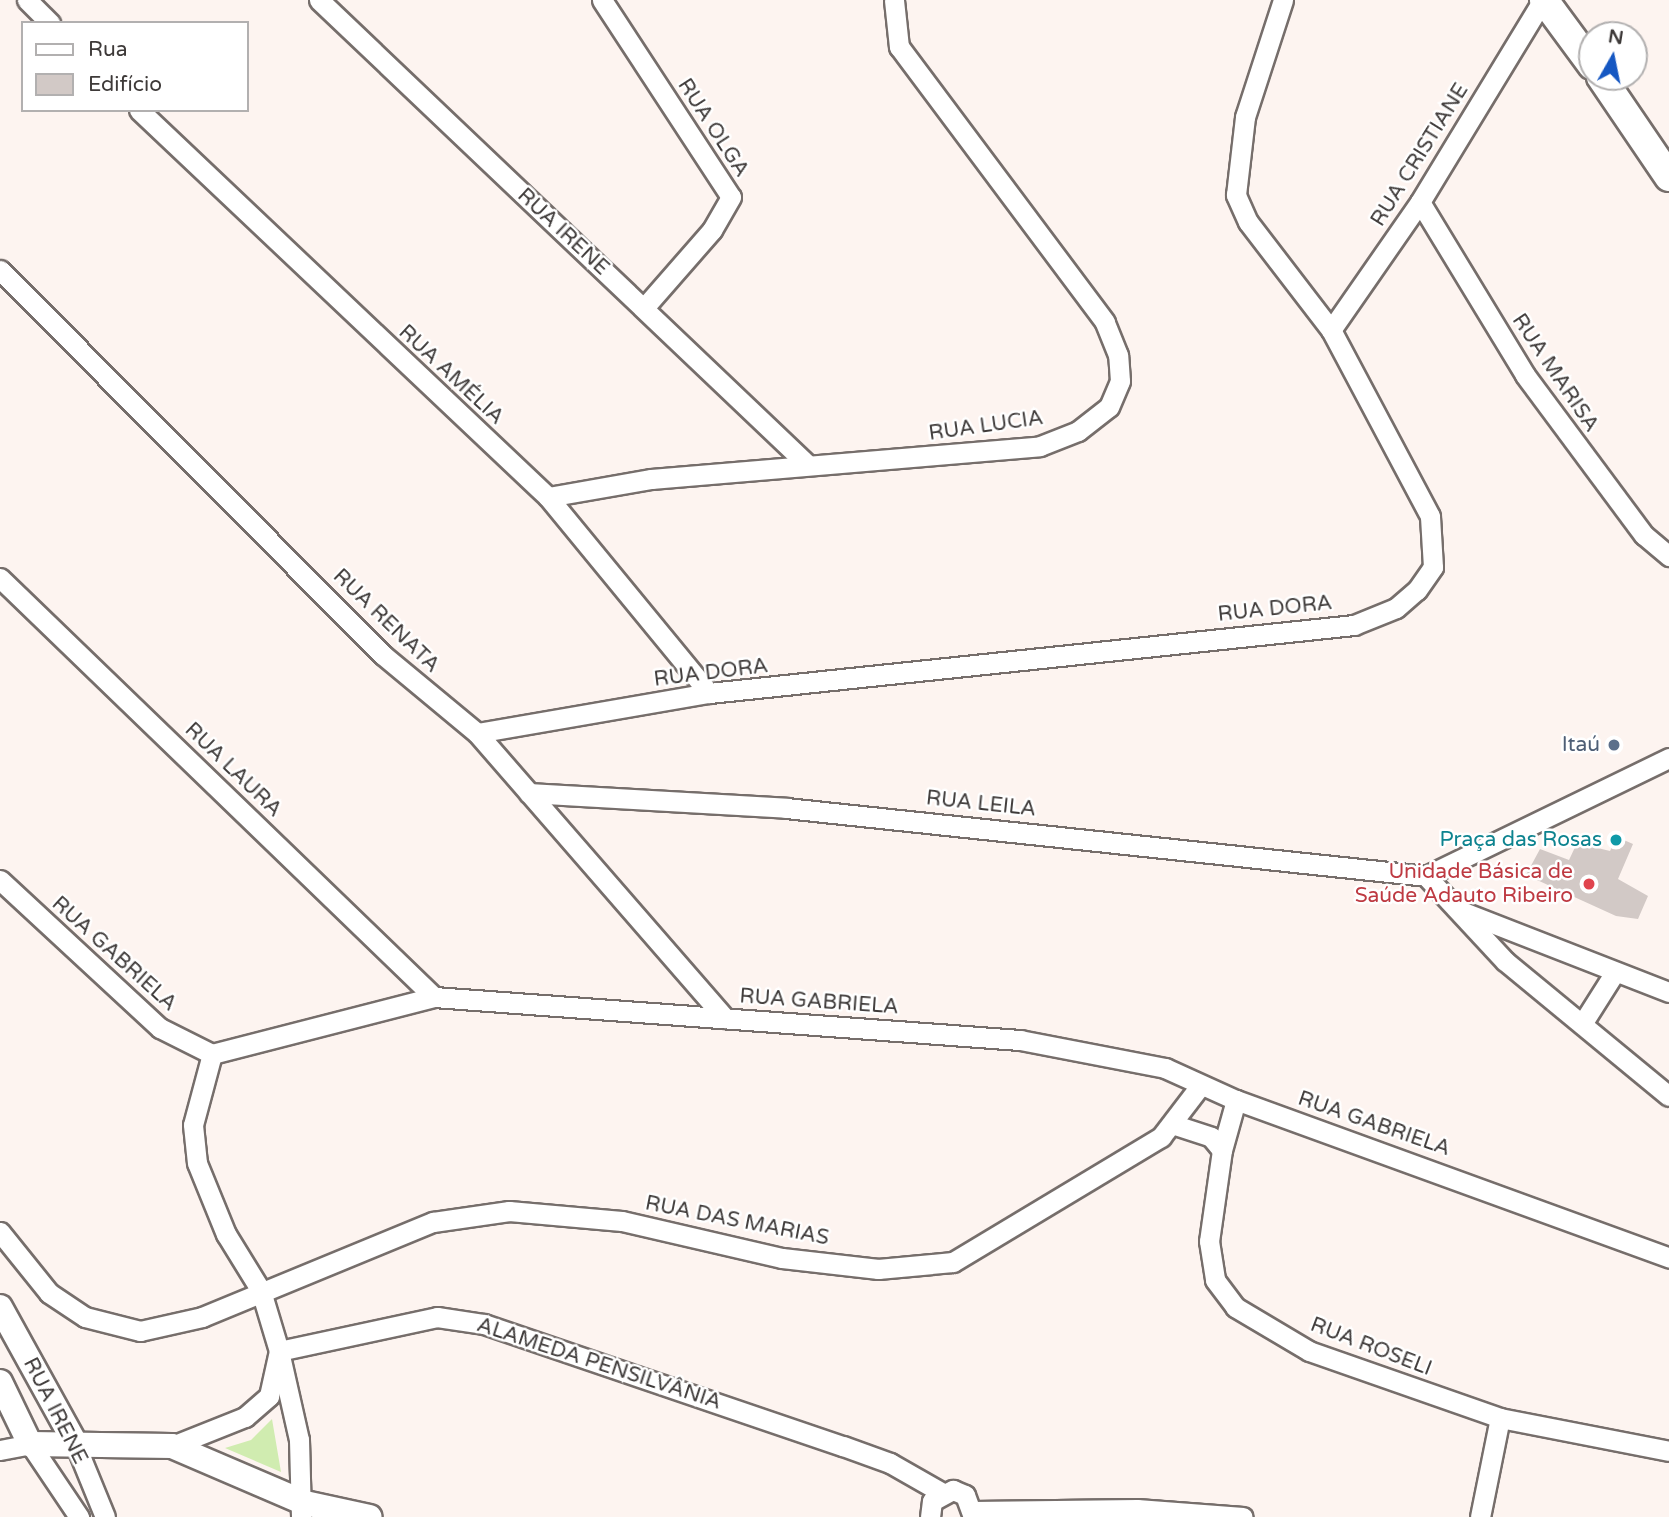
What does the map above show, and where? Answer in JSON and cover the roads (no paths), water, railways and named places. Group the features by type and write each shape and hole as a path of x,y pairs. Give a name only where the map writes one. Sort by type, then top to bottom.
{"main road":[{"path":"1543,0 1578,46"},
{"path":"1611,91 1669,177"}],"street":[{"path":"27,0 48,21"},
{"name":"RUA IRENE","path":"319,0 807,464"},
{"name":"RUA OLGA","path":"602,0 731,197 712,230 644,308"},
{"name":"RUA LUCIA","path":"548,496 807,464 1040,446 1078,431 1109,407 1120,381 1118,355 1105,322 899,47 894,0"},
{"name":"RUA DORA","path":"477,733 709,693 1354,625 1396,608 1433,567 1430,516 1331,330 1248,222 1236,195 1245,117 1283,0"},
{"name":"RUA CRISTIANE","path":"1331,330 1420,202 1543,0"},
{"name":"RUA AMÉLIA","path":"141,112 548,496 709,693"},
{"name":"RUA MARISA","path":"1420,202 1525,375 1644,535 1669,556"},
{"name":"RUA RENATA","path":"0,270 383,655 477,733 725,1018"},
{"name":"RUA LAURA","path":"0,578 434,997"},
{"path":"1669,758 1426,876 1505,961 1584,1021 1669,1096"},
{"name":"RUA LEILA","path":"529,793 786,808 1426,876"},
{"name":"RUA GABRIELA","path":"0,880 159,1028 212,1054 434,997 1020,1040 1132,1059 1236,1100 1669,1258"},
{"path":"1457,909 1669,992"},
{"path":"1584,1021 1615,972"},
{"path":"212,1054 193,1125 197,1163 226,1234 261,1291 279,1351 303,1510"},
{"name":"RUA DAS MARIAS","path":"0,1232 49,1293 85,1317 140,1331 202,1317 433,1222 509,1210 622,1221 782,1258 877,1269 953,1262 1000,1239 1175,1125 1200,1086"},
{"name":"RUA ROSELI","path":"1236,1100 1222,1150 1209,1241 1215,1280 1235,1307 1309,1351 1500,1419 1669,1451"},
{"path":"1175,1125 1211,1137 1222,1150"},
{"name":"RUA IRENE","path":"0,1307 74,1441 105,1517"},
{"name":"ALAMEDA PENSILVÂNIA","path":"279,1351 437,1317 484,1324 890,1463 941,1492 965,1494 973,1514"},
{"path":"0,1450 30,1444 74,1441 172,1446 219,1430 269,1396 279,1351"},
{"name":"RUA IRENE","path":"0,1382 30,1444 79,1517"},
{"path":"1480,1517 1500,1419"},
{"path":"172,1446 303,1510 370,1517"},
{"path":"930,1517 941,1492"},
{"path":"973,1514 1137,1508 1244,1517"}],"place":[{"name":"Itaú","path":"1614,745"},
{"name":"Praça das Rosas","path":"1616,840"},
{"name":"Unidade Básica de Saúde Adauto Ribeiro","path":"1589,884"}]}
